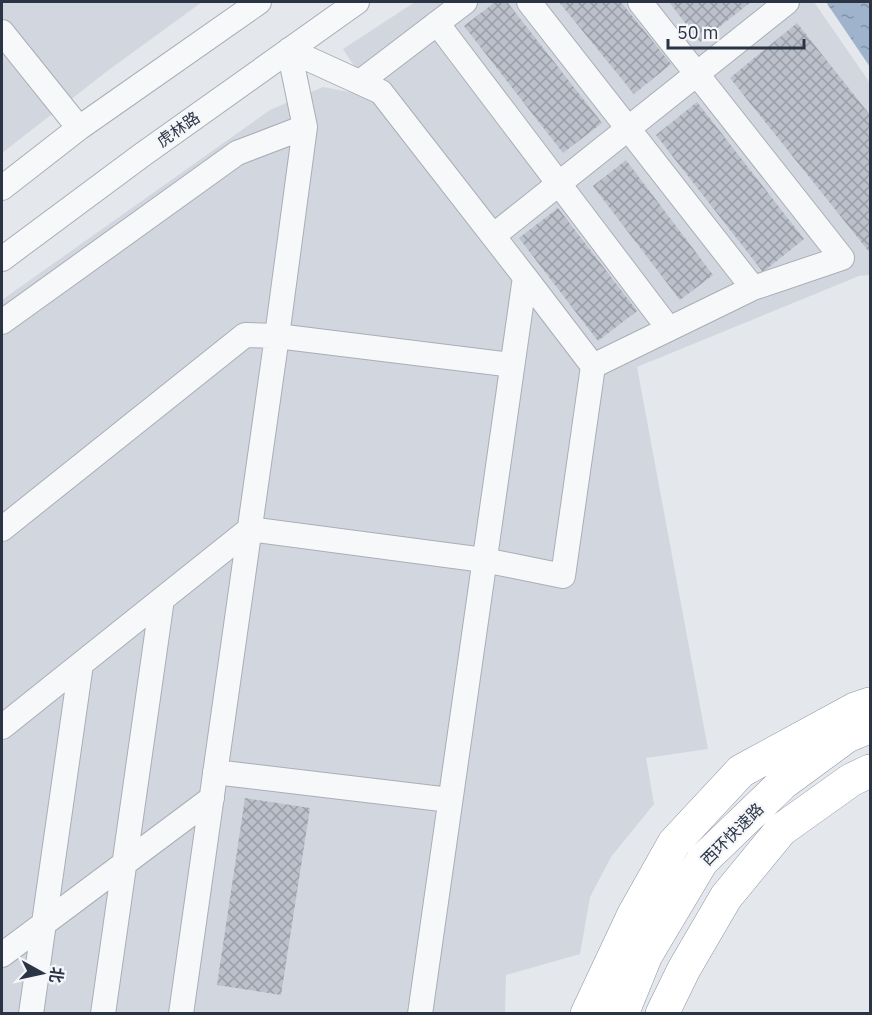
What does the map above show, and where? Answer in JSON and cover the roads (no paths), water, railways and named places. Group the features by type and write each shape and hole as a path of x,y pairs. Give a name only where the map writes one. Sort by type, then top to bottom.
{"highway":[{"path":"587,1014 634,914 674,843 741,771 855,709 870,704"},
{"name":"西环快速路","path":"622,1014 646,955 702,861 783,783 847,736 870,726"},
{"name":"西环快速路","path":"662,1014 684,969 726,897 781,830 851,780 870,771"}],"street":[{"path":"2,188 79,128 259,2"},
{"name":"虎林路","path":"2,259 142,155 357,2"},
{"path":"360,82 465,2"},
{"path":"530,2 753,288"},
{"path":"593,366 753,288 842,258 640,2"},
{"path":"493,236 787,2"},
{"path":"437,23 669,329"},
{"path":"2,32 79,128"},
{"path":"2,731 81,664 250,529 484,560 563,576 593,366 381,92 289,50"},
{"path":"181,1014 305,127 289,50"},
{"path":"2,322 237,153 305,127"},
{"path":"420,1014 525,277"},
{"path":"2,529 245,335 277,336 512,365"},
{"path":"103,1014 162,599"},
{"path":"31,1014 81,664"},
{"path":"215,772 450,800"},
{"path":"2,955 212,798"}],"water":[{"path":"826,2 870,2 870,67"}]}
